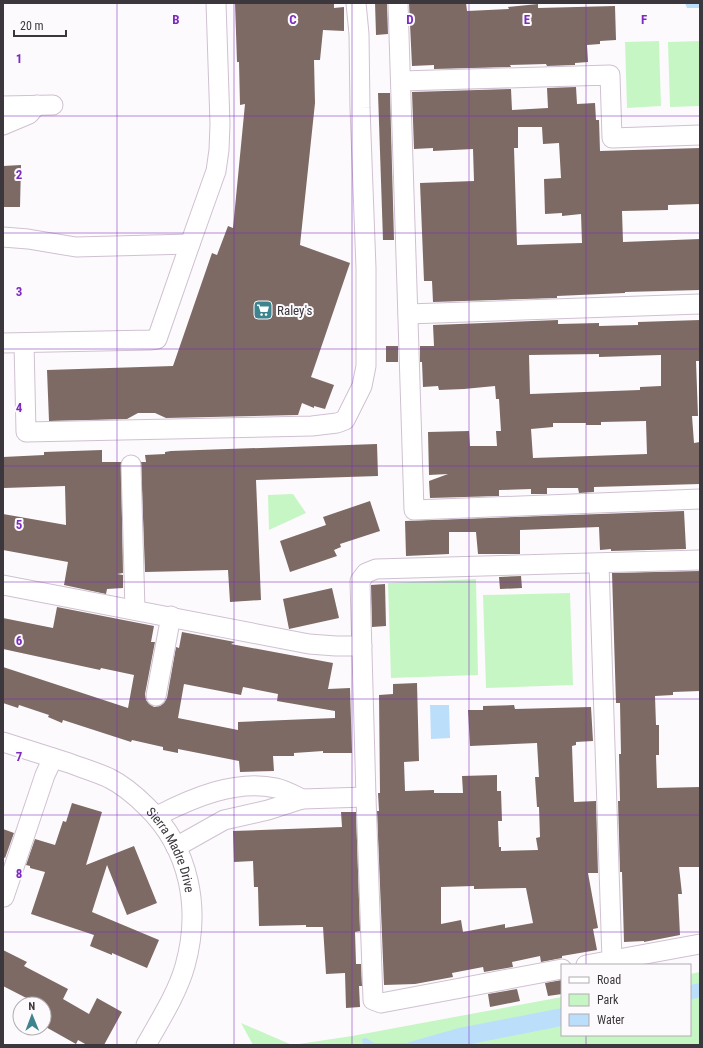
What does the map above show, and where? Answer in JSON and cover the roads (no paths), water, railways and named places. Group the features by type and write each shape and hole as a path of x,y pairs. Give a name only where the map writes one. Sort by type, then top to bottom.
{"street":[{"path":"3,343 150,340 157,338 216,171 219,150 220,124 216,3"},
{"path":"24,343 26,432 312,426 337,423 345,420 362,386 366,366 366,268 360,108 359,34 356,3"},
{"path":"398,3 414,510 700,499"},
{"path":"400,81 610,75 612,138 700,135"},
{"path":"3,106 45,105 29,114 3,125"},
{"path":"3,237 28,239 76,247 190,244"},
{"path":"408,314 700,304"},
{"path":"131,465 135,610"},
{"path":"561,970 381,1003 373,1000 360,581 362,576 371,570 376,569 700,560"},
{"path":"599,564 612,960"},
{"path":"3,585 171,616 309,644 362,646"},
{"path":"156,696 171,616"},
{"name":"Sierra Madre Drive","path":"3,742 109,778 135,794 157,816 172,837 182,860 190,890 192,918 190,943 184,968 173,994 146,1045"},
{"path":"4,897 52,758"},
{"path":"157,816 236,786 248,785 278,789 302,799"},
{"path":"176,847 224,820 268,810 302,799 366,798"},
{"path":"591,964 700,944"}],"water":[{"path":"685,3 700,3 700,8 687,8"},
{"path":"430,705 449,705 450,738 431,739"},
{"path":"700,983 700,997 691,1000 691,985"},
{"path":"561,1008 561,1026 466,1045 363,1045 362,1039 366,1038 374,1043 406,1043 459,1028"}],"place":[{"name":"Raley's","path":"263,310"}]}
